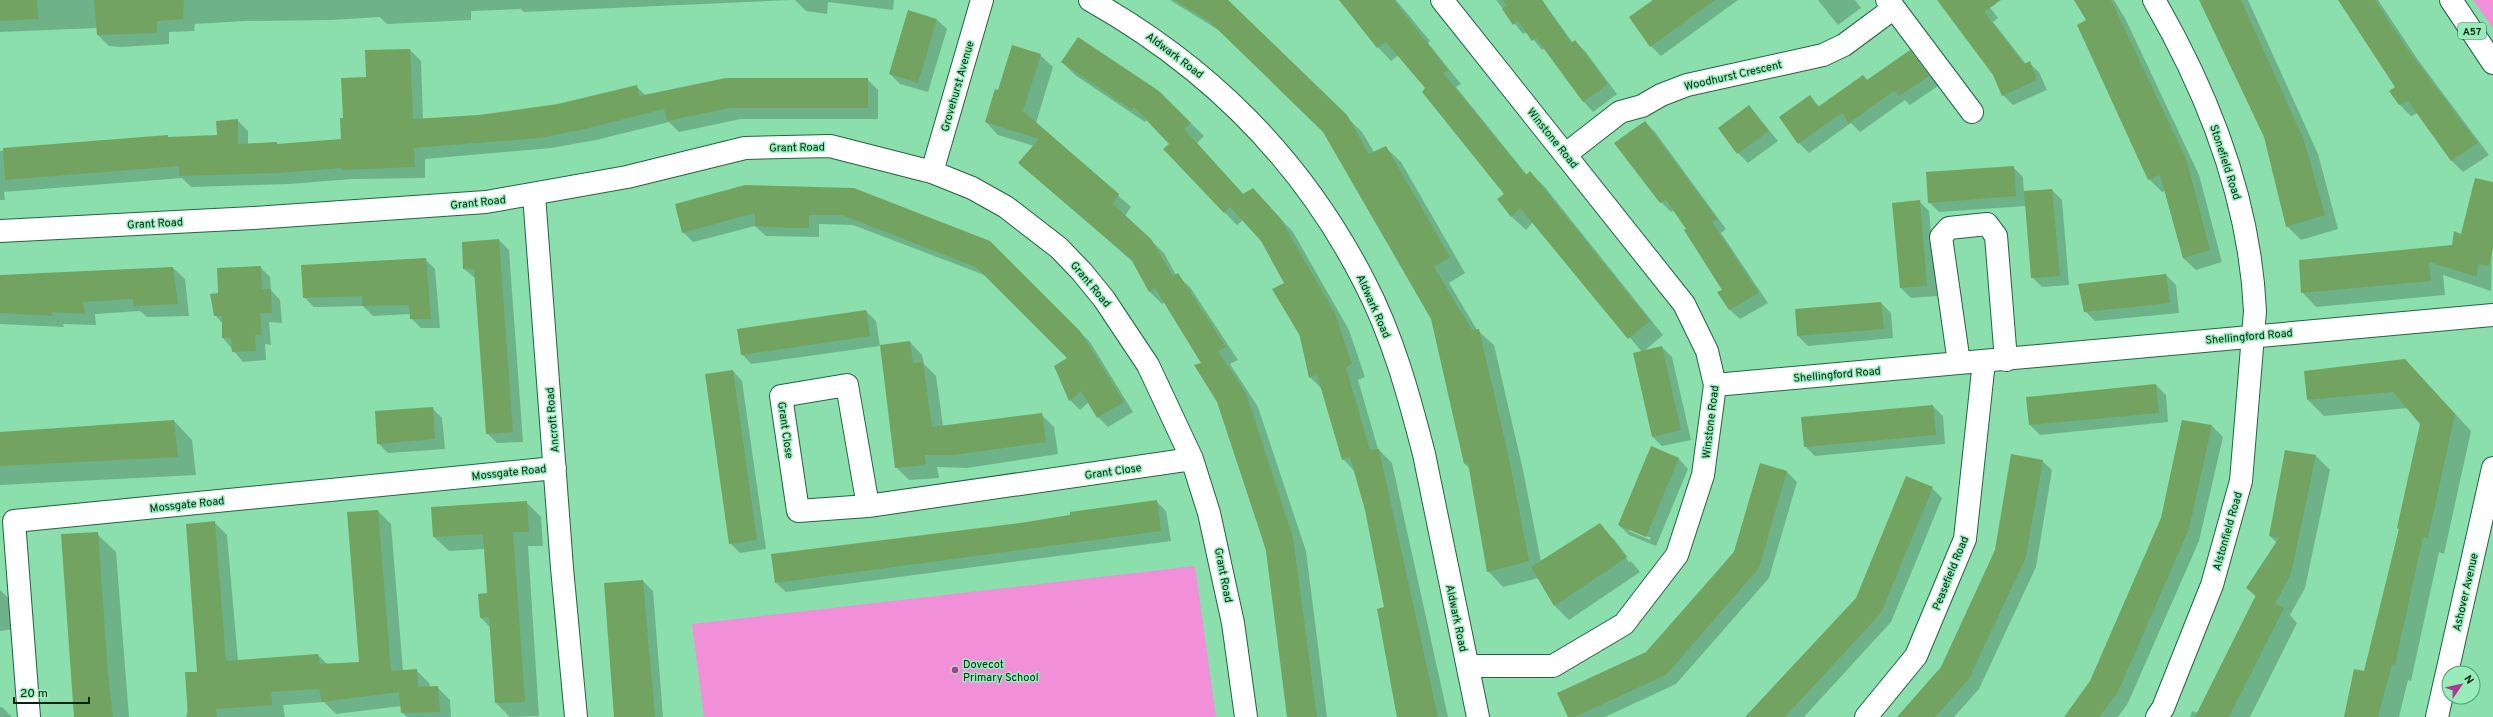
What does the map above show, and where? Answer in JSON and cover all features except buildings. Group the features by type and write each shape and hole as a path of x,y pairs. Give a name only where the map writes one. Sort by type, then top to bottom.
{"main road":[{"name":"Grovehurst Avenue","path":"932,172 982,0"},
{"name":"Aldwark Road","path":"1090,0 1151,36 1185,62 1236,105 1295,171 1344,244 1366,284 1381,318 1413,412 1424,454 1478,717"},
{"name":"Winstone Road","path":"1442,0 1684,304 1707,350 1715,385 1703,475 1677,555 1624,624 1553,666 1468,666"},
{"name":"Stonefield Road","path":"2154,0 2195,78 2232,176 2251,260 2254,286 2255,335"},
{"name":"A57","path":"2451,0 2493,62"},
{"name":"Woodhurst Crescent","path":"1566,154 1620,112 1642,106 1661,95 1687,85 1823,55 1844,45 1891,4"},
{"path":"1891,4 1972,112"},
{"name":"Grant Road","path":"0,231 377,210 486,202 534,195 627,177 745,148 830,146 932,172 972,188 1006,207 1033,226 1082,272 1121,323 1148,365 1192,459 1218,543 1233,623 1246,717"},
{"name":"Ancroft Road","path":"534,195 573,717"},
{"path":"1959,363 1941,238 1949,228 1987,224 1996,236 2006,360"},
{"name":"Shellingford Road","path":"1715,385 2006,360 2255,335 2493,315"},
{"name":"Alstonfield Road","path":"2157,717 2163,708 2212,585 2242,481 2255,335"},
{"name":"Peasefield Road","path":"1866,717 1916,656 1966,539 1984,361"},
{"name":"Grant Close","path":"868,506 847,385 781,396 798,511 868,506 1192,459"},
{"name":"Mossgate Road","path":"29,717 14,521 555,468"},
{"name":"Ashover Avenue","path":"2437,717 2493,468"}],"shaded area":[{"path":"2473,0 2493,0 2493,28"},
{"name":"Dovecot Primary School","path":"1195,566 1216,717 704,717 692,624"}],"place":[{"name":"Dovecot Primary School","path":"955,670"}]}
